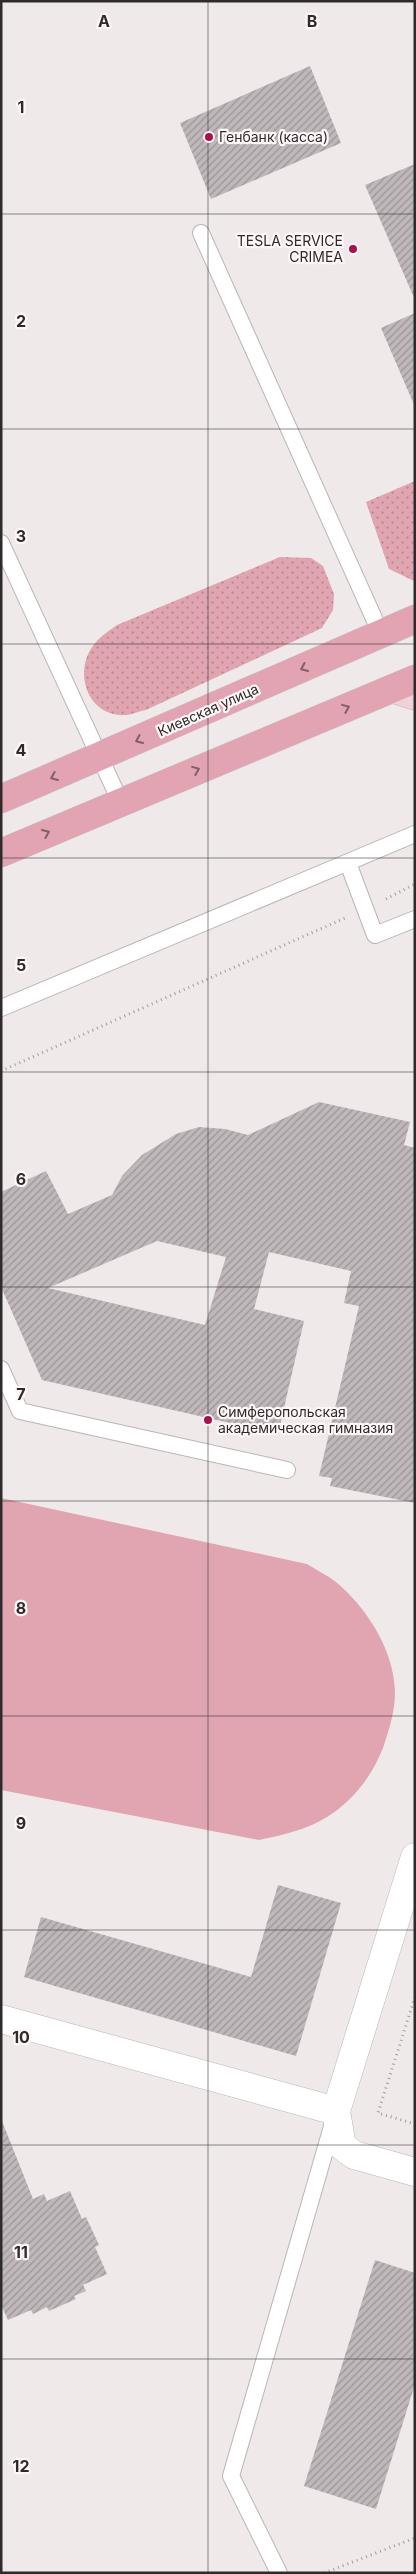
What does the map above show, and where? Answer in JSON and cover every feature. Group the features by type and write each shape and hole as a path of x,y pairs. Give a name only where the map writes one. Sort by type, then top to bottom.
{"main road":[{"name":"Киевская улица","path":"1,799 415,619"},
{"path":"1,853 120,802 408,688"}],"street":[{"path":"415,1857 336,2111 342,2146 354,2155 415,2172"},
{"path":"1,2019 336,2111"}],"lane":[{"path":"201,233 381,634"},
{"path":"1,543 120,802"},
{"path":"1,1008 415,834"},
{"path":"348,863 376,935 415,919"},
{"path":"1,1369 20,1411 288,1470"},
{"path":"279,2573 231,2476 336,2111"}],"path":[{"path":"1,1071 367,909 415,884"},
{"path":"415,1997 378,2113 415,2124"},
{"path":"324,2573 415,2538"}],"shaded area":[{"path":"415,481 414,581 389,569 366,502"},
{"path":"280,557 311,558 323,566 334,594 333,610 322,628 146,710 127,715 113,714 102,709 93,701 87,690 84,678 85,666 89,653 96,642 106,633 117,625"},
{"path":"1,1498 307,1564 336,1582 358,1604 377,1631 390,1661 395,1692 393,1714 383,1748 361,1787 336,1811 319,1822 294,1832 259,1840 1,1790"}],"building":[{"path":"310,66 341,143 211,199 180,123"},
{"path":"415,164 415,300 365,185"},
{"path":"415,313 415,407 381,328"},
{"path":"319,1102 410,1122 404,1145 415,1148 415,1503 330,1486 332,1478 319,1476 359,1306 344,1303 351,1271 269,1252 254,1309 304,1321 278,1434 42,1380 1,1287 1,1192 46,1171 68,1214 112,1195 122,1176 142,1155 176,1134 199,1127 225,1129 248,1135","holes":["157,1241 226,1257 205,1325 48,1288"]},
{"path":"278,1885 341,1903 296,2056 24,1977 41,1917 251,1977"},
{"path":"2,2121 33,2199 44,2194 47,2201 70,2191 82,2219 86,2217 99,2245 95,2247 107,2274 83,2285 86,2291 74,2296 76,2299 49,2311 47,2307 33,2314 31,2310 8,2320 1,2305"},
{"path":"375,2260 415,2273 415,2384 376,2509 304,2486"}],"place":[{"name":"Генбанк (касса)","path":"209,137"},
{"name":"TESLA SERVICE CRIMEA","path":"353,249"},
{"name":"Симферопольская академическая гимназия","path":"208,1420"}]}
